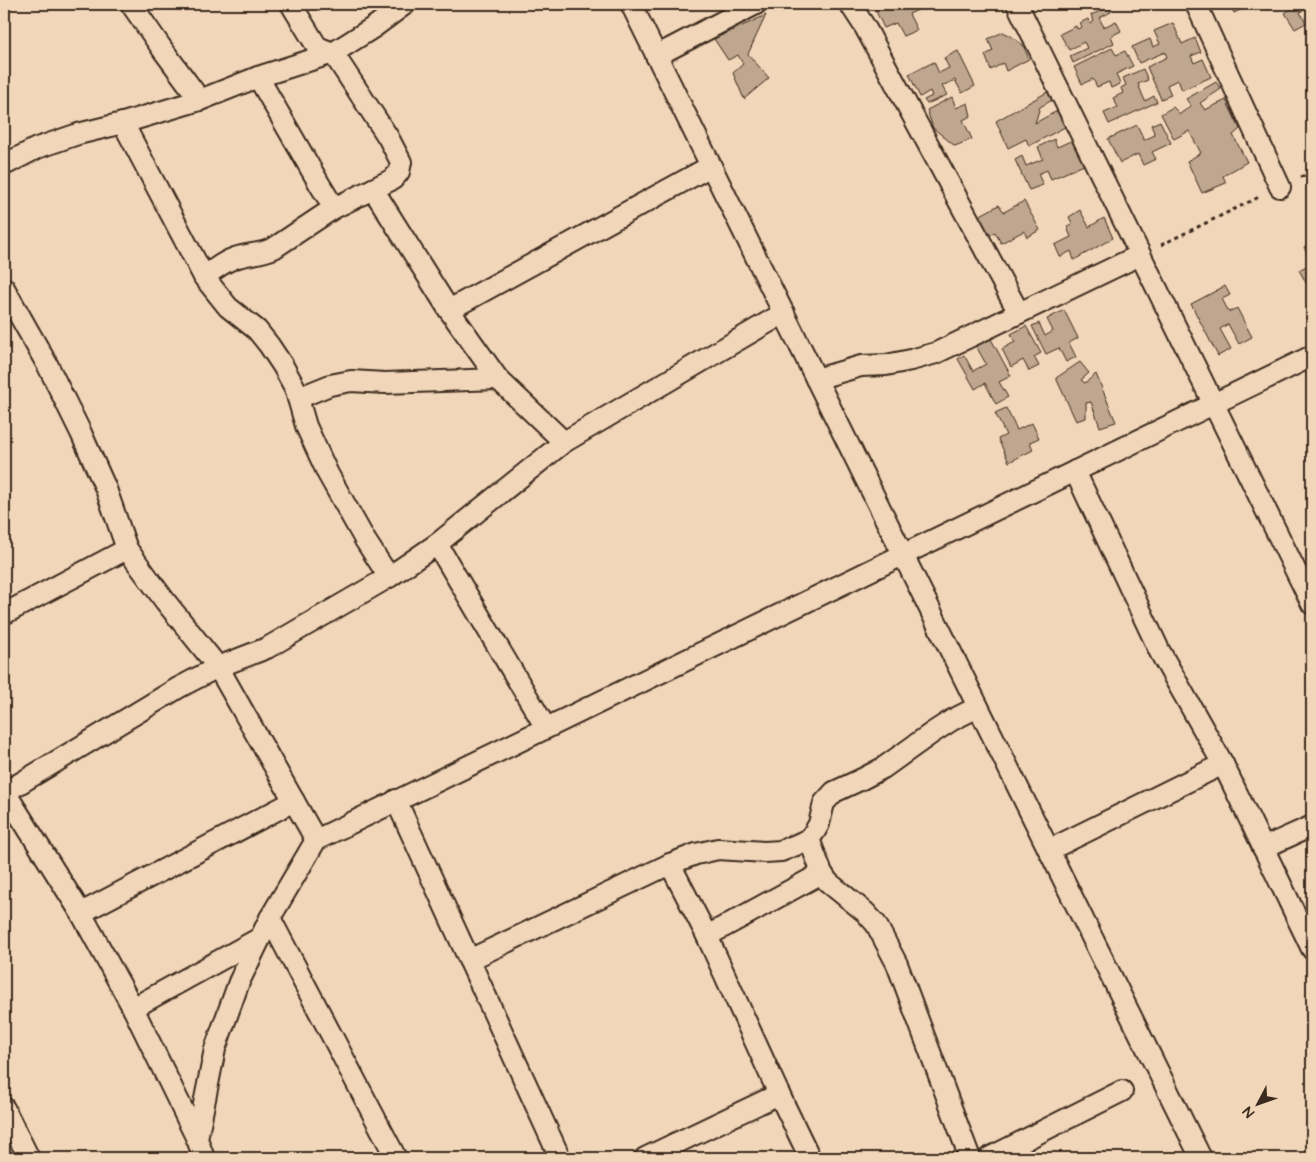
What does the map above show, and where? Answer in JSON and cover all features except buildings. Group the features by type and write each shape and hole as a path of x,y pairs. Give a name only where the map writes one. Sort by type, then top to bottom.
{"street":[{"path":"130,4 200,100"},
{"path":"204,277 232,258 256,255 274,248 334,208 393,179 399,172 401,162 388,137 333,52 316,45 290,4"},
{"path":"4,165 37,148 78,134 200,100 258,76 333,52 374,27 405,4"},
{"path":"631,4 1202,1158"},
{"path":"656,56 756,4"},
{"path":"850,4 865,27 1019,313"},
{"path":"1017,4 1312,604"},
{"path":"1196,4 1280,187"},
{"path":"258,76 334,208"},
{"path":"123,123 204,277 228,307 257,330 287,373 295,388 306,426 328,474 365,540 389,577"},
{"path":"448,310 711,166"},
{"path":"373,189 448,310 498,379 564,442"},
{"path":"816,379 861,366 886,365 936,354 1140,255"},
{"path":"4,288 48,366 81,434 106,488 127,549 165,601 218,667 316,840"},
{"path":"204,1158 197,1139 133,1008 81,913 4,792 178,688 218,667 266,648 389,577 437,544 564,442 784,313"},
{"path":"197,1139 215,1048 239,982 270,918 316,840 1312,356"},
{"path":"298,398 330,386 351,381 385,384 498,379"},
{"path":"1075,472 1160,652 1223,764 1312,949"},
{"path":"437,544 546,728"},
{"path":"4,614 127,549"},
{"path":"469,960 670,864 696,854 718,849 754,852 781,851 809,839 816,832 824,803 834,792 883,768 932,732 978,708"},
{"path":"1050,850 1223,764"},
{"path":"396,800 560,1158"},
{"path":"81,913 294,801"},
{"path":"1262,848 1312,826"},
{"path":"809,839 822,873 828,882 865,912 876,924 897,964 970,1158"},
{"path":"670,864 707,936 810,1158"},
{"path":"707,936 822,873"},
{"path":"270,918 396,1158"},
{"path":"133,1008 260,938"},
{"path":"990,1158 1122,1091"},
{"path":"645,1158 779,1094"},
{"path":"4,1108 29,1158"}],"path":[{"path":"1140,255 1312,172"}]}
